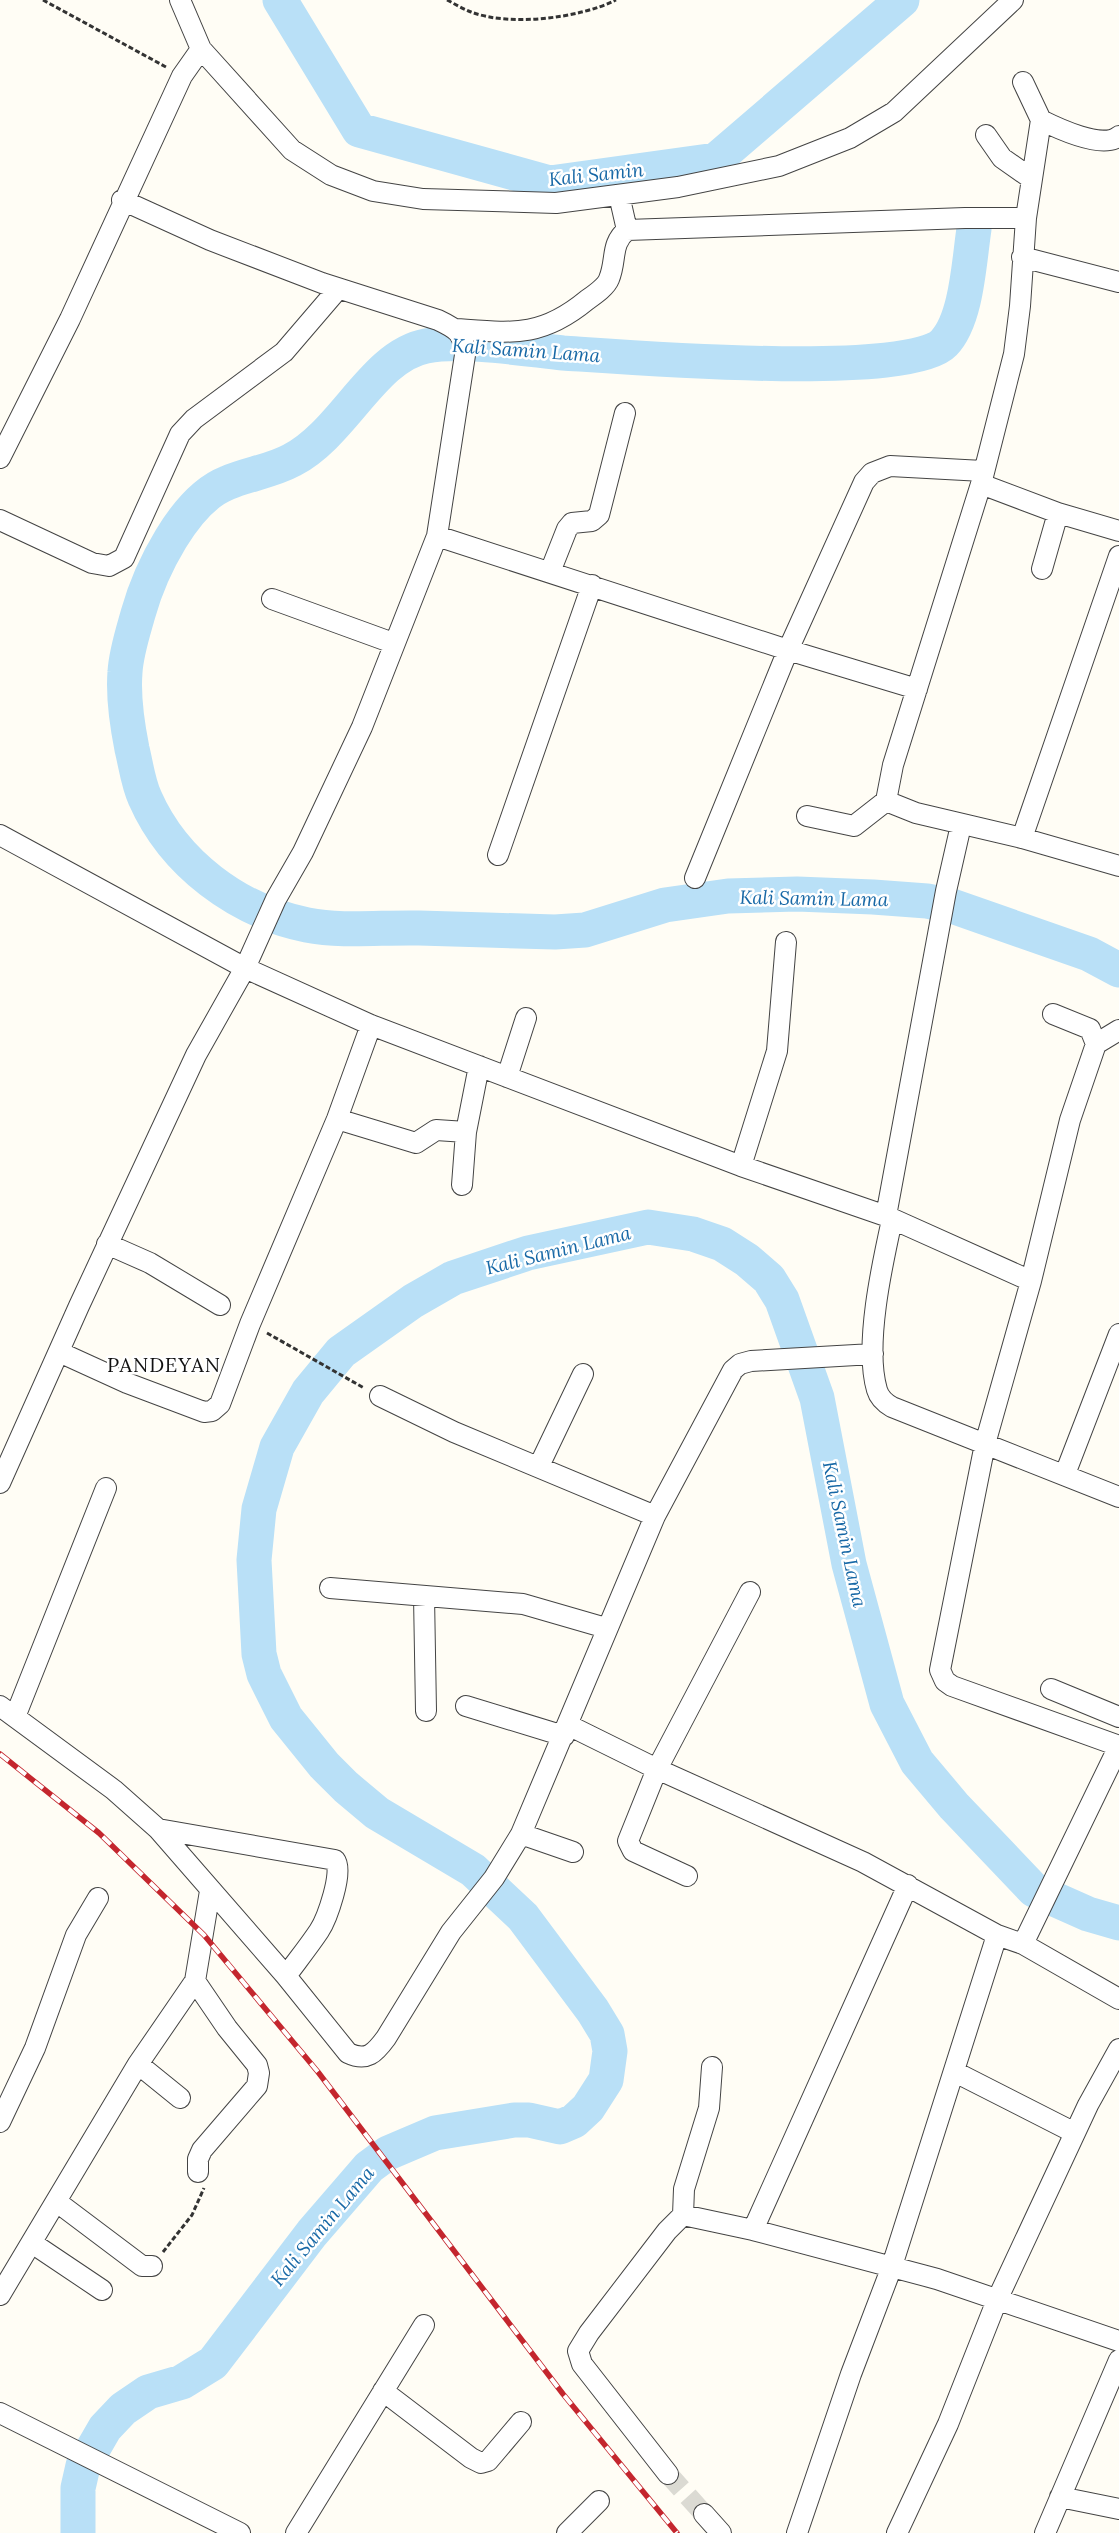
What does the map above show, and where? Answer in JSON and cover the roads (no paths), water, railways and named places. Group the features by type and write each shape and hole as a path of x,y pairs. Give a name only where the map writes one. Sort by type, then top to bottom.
{"street":[{"path":"180,0 202,49 292,150 331,175 373,191 423,199 556,203 678,188 779,166 850,138 894,112 1014,0"},
{"path":"0,458 70,319 122,200 182,76 202,49"},
{"path":"807,816 854,826 886,801 893,765 999,421 1014,354 1020,306 1026,218 1041,120 1023,82"},
{"path":"1041,120 1070,132 1103,142 1116,139 1119,136"},
{"path":"986,135 1002,158 1032,179"},
{"path":"619,195 627,230"},
{"path":"122,200 210,240 338,290 438,320 456,329 514,333 541,327 571,313 609,280 617,238 627,230 965,218 1026,218"},
{"path":"1022,257 1119,282"},
{"path":"0,520 92,563 109,566 124,558 180,434 194,419 284,352 338,290"},
{"path":"0,1484 6,1453 59,1352 107,1244 196,1055 245,968 266,919 303,852 362,726 437,536 465,355 464,342 456,329"},
{"path":"550,572 567,529 572,523 592,520 599,515 625,413"},
{"path":"695,878 788,650 864,482 872,472 890,466 982,477 1058,513 1119,532"},
{"path":"1042,570 1058,513"},
{"path":"437,536 788,650 917,689"},
{"path":"1022,838 1119,556"},
{"path":"498,855 592,585"},
{"path":"272,599 394,642"},
{"path":"886,801 902,809 961,825 1022,838 1119,866"},
{"path":"961,825 946,891 879,1283 872,1354 876,1389 886,1403 1119,1497"},
{"path":"0,835 245,968 371,1025 741,1166 889,1218 1031,1281"},
{"path":"741,1166 777,1051 786,942"},
{"path":"1053,1014 1090,1029 1096,1044"},
{"path":"507,1076 526,1018"},
{"path":"59,1352 127,1383 209,1412 220,1404 250,1324 337,1119 371,1025"},
{"path":"1023,1944 1119,1746 952,1686 942,1677 940,1670 985,1444 1031,1281 1070,1120 1096,1044 1119,1030"},
{"path":"462,1185 466,1132 479,1066"},
{"path":"337,1119 416,1143 436,1130 466,1132"},
{"path":"107,1244 150,1263 220,1305"},
{"path":"1065,1474 1119,1334"},
{"path":"106,1488 8,1712 114,1790 158,1830 286,1976 348,2053 356,2057 370,2056 376,2053 451,1932 489,1884 521,1834 566,1731 606,1628 655,1516 733,1370 746,1362 767,1359 872,1354"},
{"path":"539,1466 583,1374"},
{"path":"380,1396 454,1432 655,1516"},
{"path":"330,1588 530,1605 606,1628"},
{"path":"687,1876 632,1851 629,1845 631,1833 657,1769 750,1592"},
{"path":"424,1596 426,1711"},
{"path":"1051,1689 1119,1717"},
{"path":"466,1706 566,1731 657,1769 863,1862 997,1935 1023,1944 1119,1999"},
{"path":"158,1830 335,1860 339,1870 323,1923 286,1976"},
{"path":"521,1834 574,1852"},
{"path":"753,2230 908,1885"},
{"path":"3,2283 32,2243 138,2064 195,1981 210,1891"},
{"path":"0,2122 36,2048 76,1935 98,1898"},
{"path":"798,2533 851,2374 890,2269 955,2072 997,1935"},
{"path":"195,1981 227,2028 254,2060 259,2072 256,2086 202,2150 198,2159 198,2172"},
{"path":"897,2533 948,2424 998,2300 1075,2133 1119,2049"},
{"path":"138,2064 180,2098"},
{"path":"668,2474 582,2364 578,2351 595,2325 682,2215 684,2189 709,2108 712,2067"},
{"path":"955,2072 1075,2133"},
{"path":"57,2202 142,2266 152,2266"},
{"path":"682,2215 753,2230 890,2269 937,2279 1119,2342"},
{"path":"32,2243 102,2290"},
{"path":"296,2533 424,2325"},
{"path":"1045,2533 1119,2360"},
{"path":"383,2391 471,2458 482,2463 488,2461 521,2422"},
{"path":"0,2414 240,2533"},
{"path":"1060,2497 1119,2509"},
{"path":"567,2533 599,2501"},
{"path":"704,2514 721,2533"}],"waterway":[{"name":"Kali Samin","path":"280,0 359,130 550,183 716,160 902,0"},
{"name":"Kali Samin Lama","path":"974,229 966,289 958,320 952,333 944,343 920,354 878,361 763,363 563,353 475,344 441,344 426,346 407,353 390,364 374,379 311,448 284,464 227,483 211,492 183,521 160,558 151,578 128,650 125,691 132,749 145,798 157,822 173,844 191,863 211,881 257,909 307,925 349,929 419,928 555,932 585,930 665,905 728,896 797,894 873,897 927,901 952,906 1089,954 1119,970"},
{"name":"Kali Samin Lama","path":"78,2533 78,2488 83,2466 105,2428 123,2409 148,2392 182,2382 213,2363 312,2233 369,2167 388,2153 435,2133 514,2120 529,2120 560,2127 574,2121 588,2108 606,2080 610,2051 607,2034 593,2011 523,1917 473,1870 377,1813 346,1787 324,1765 286,1718 264,1674 259,1654 254,1560 259,1509 277,1447 308,1392 341,1352 413,1301 453,1278 528,1253 648,1227 693,1234 722,1244 747,1260 769,1279 782,1300 817,1398 849,1564 887,1704 917,1762 954,1806 1034,1890 1088,1914 1119,1923"}],"tunnel":[{"path":"668,2474 704,2514"}],"railway":[{"path":"0,1754 99,1833 204,1935 318,2072 563,2394 677,2533"}],"district":[{"name":"PANDEYAN","path":"164,1365"}]}
